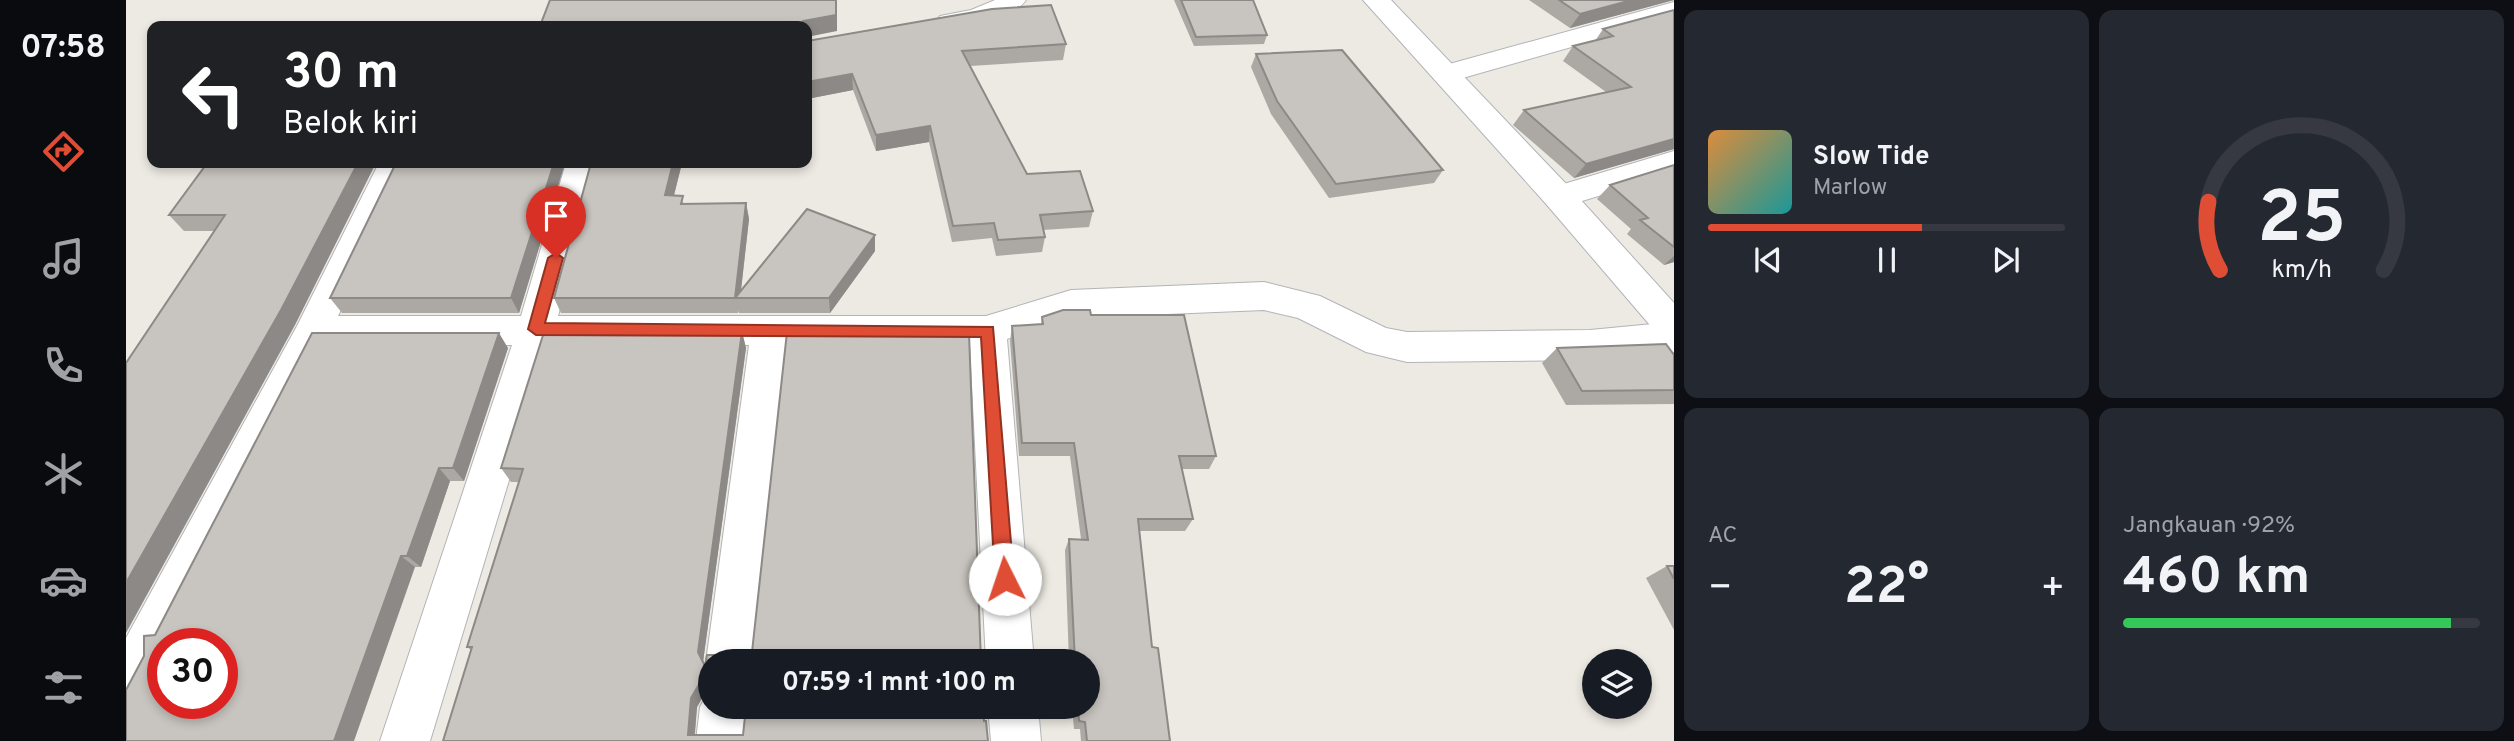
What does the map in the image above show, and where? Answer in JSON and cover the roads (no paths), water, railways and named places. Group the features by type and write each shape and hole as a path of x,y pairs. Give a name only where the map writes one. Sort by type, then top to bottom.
{"street":[{"path":"925,26 978,18 1011,4 1013,0"},
{"path":"1376,0 1559,197 1674,328"},
{"path":"1626,0 1663,13"},
{"path":"1445,74 1663,13"},
{"path":"1559,197 1674,162"},
{"path":"126,687 313,330 393,168"},
{"path":"405,741 536,329 581,168"},
{"path":"313,330 988,331 1024,317 1071,304 1264,296 1307,306 1379,342 1407,347 1590,345 1674,337"},
{"path":"732,649 770,330"},
{"path":"988,331 1009,649"},
{"path":"721,741 724,719"},
{"path":"1014,719 1016,741"}]}
